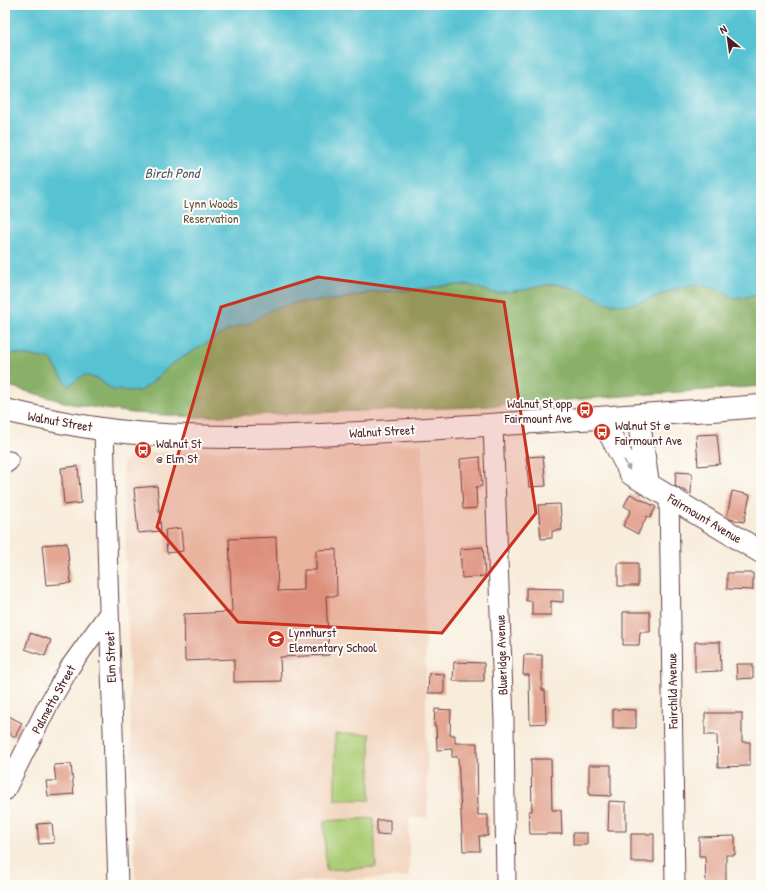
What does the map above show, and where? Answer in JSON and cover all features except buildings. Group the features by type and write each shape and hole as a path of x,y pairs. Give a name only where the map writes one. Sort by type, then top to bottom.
{"main road":[{"name":"Walnut Street","path":"5,410 64,423 146,434 256,436 318,435 602,419 761,406"},
{"path":"638,416 648,484"},
{"name":"Fairmount Avenue","path":"602,419 632,474 761,552"}],"street":[{"name":"Blueridge Avenue","path":"493,424 504,720 506,885"},
{"name":"Elm Street","path":"104,429 118,885"},
{"name":"Fairchild Avenue","path":"669,496 675,885"},
{"name":"Palmetto Street","path":"5,791 47,707 70,667 109,613"}],"highlighted area":[{"path":"318,277 504,302 536,513 442,633 238,622 157,527 221,307"}],"shaded area":[{"name":"Lynnhurst Elementary School","path":"422,444 428,817 409,818 409,877 214,885 135,885 123,461 145,453"}],"green space":[{"path":"555,284 573,288 611,304 647,300 685,286 700,285 721,290 734,299 758,295 761,302 761,386 473,407 196,417 133,413 71,404 5,385 5,352 51,359 68,386 84,375 98,379 113,390 140,391 148,386 170,365 223,333 240,325 248,324 271,310 298,302 337,300 374,292 413,290 448,285 470,285 494,293 525,290"},
{"path":"335,734 370,734 370,800 335,800"},
{"path":"374,818 376,867 326,870 324,821"}],"water":[{"name":"Birch Pond","path":"5,5 761,5 761,302 758,295 734,299 721,290 700,285 685,286 647,300 628,305 611,304 573,288 555,284 525,290 494,293 470,285 448,285 413,290 374,292 337,300 298,302 271,310 248,324 240,325 223,333 170,365 148,386 140,391 113,390 98,379 84,375 68,386 51,359 5,352"}],"place":[{"name":"Walnut St opp Fairmount Ave","path":"585,410"},
{"name":"Walnut St @ Fairmount Ave","path":"602,432"},
{"name":"Walnut St @ Elm St","path":"143,450"},
{"name":"Lynnhurst Elementary School","path":"276,639"}],"park label":[{"name":"Lynn Woods Reservation","path":"211,210"}]}
